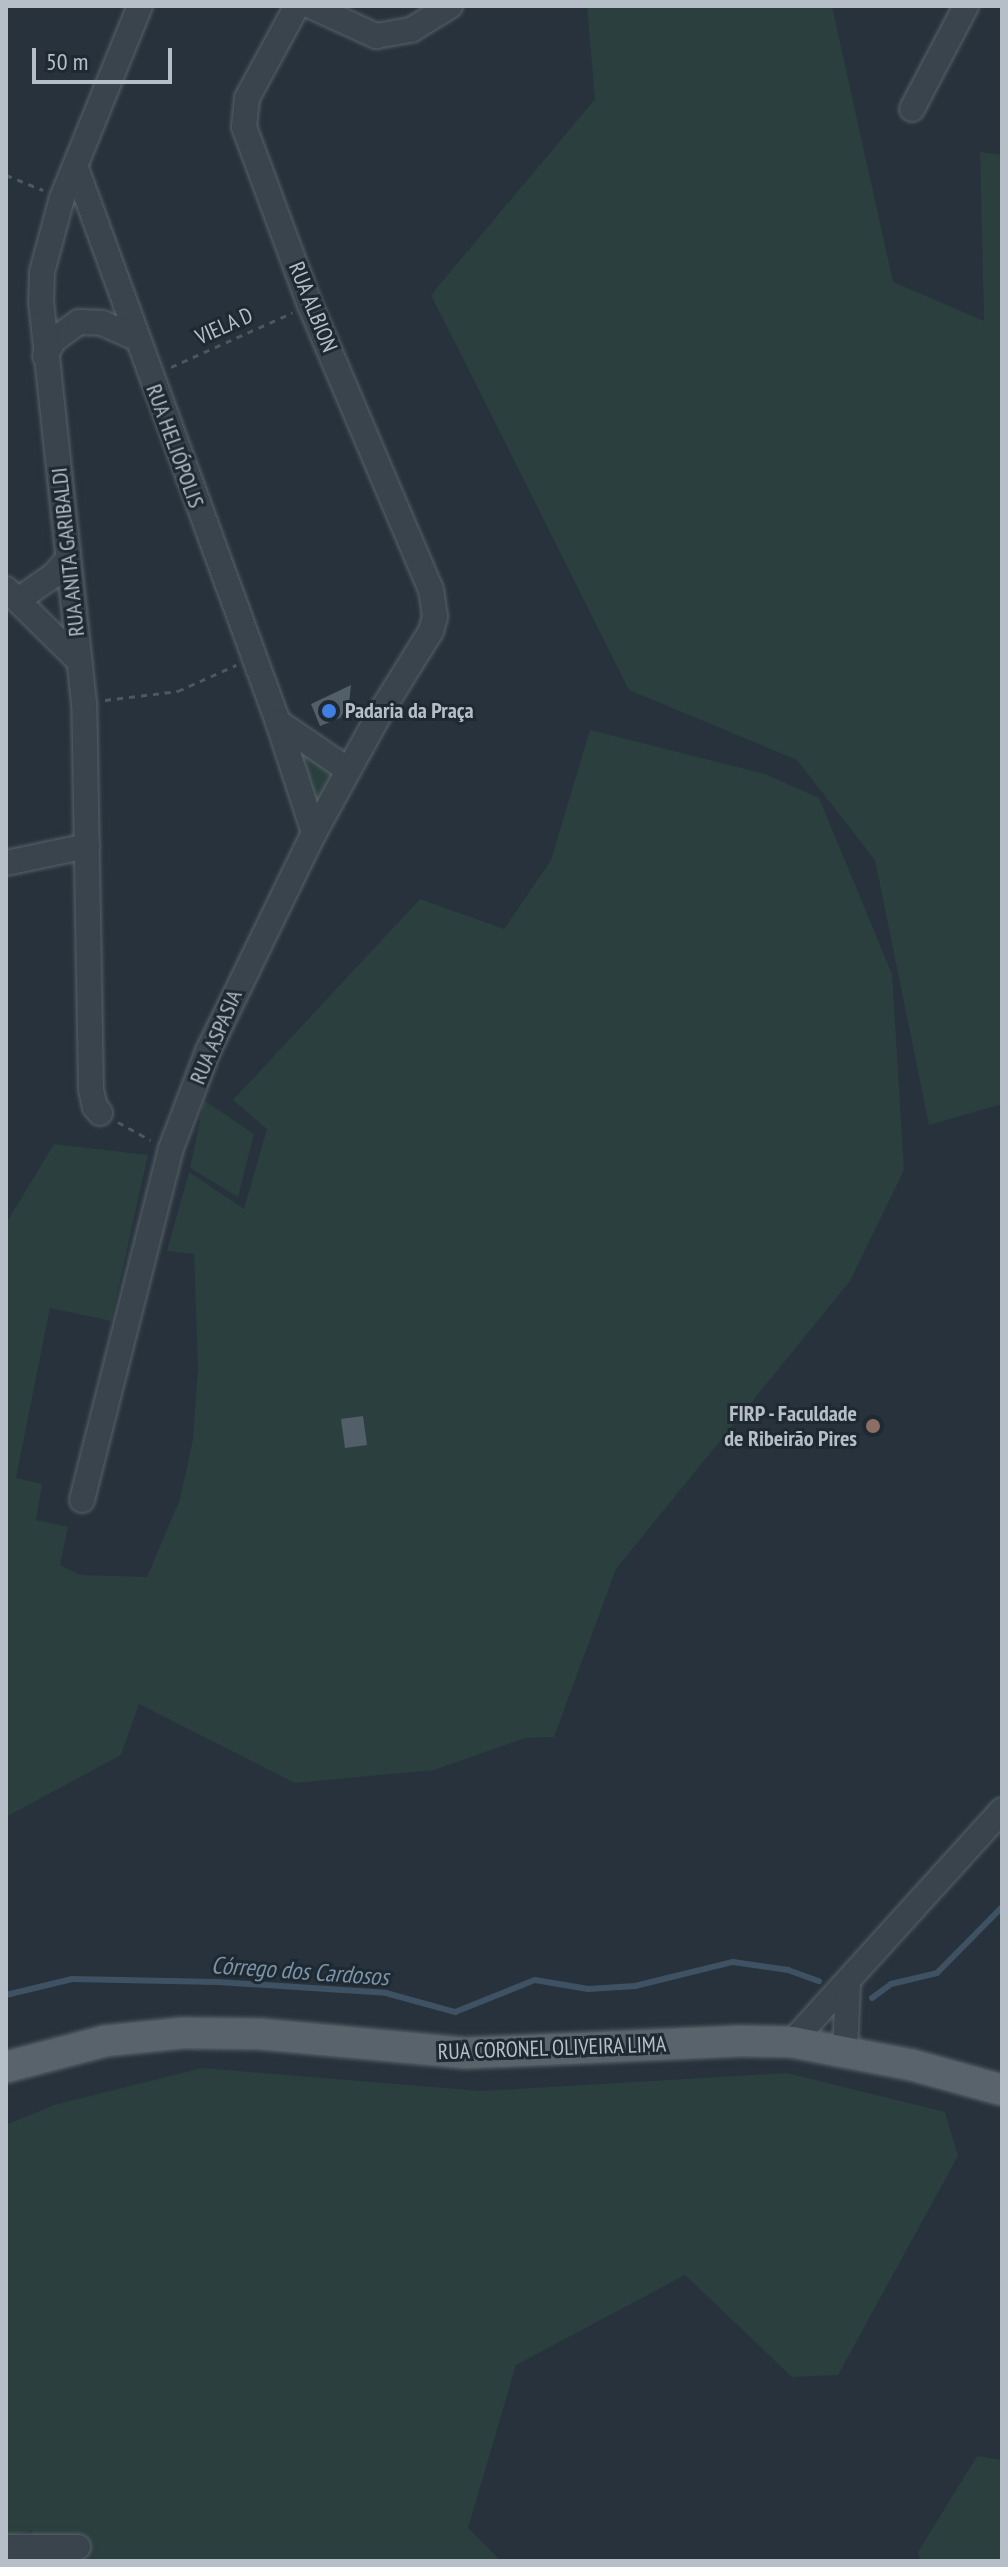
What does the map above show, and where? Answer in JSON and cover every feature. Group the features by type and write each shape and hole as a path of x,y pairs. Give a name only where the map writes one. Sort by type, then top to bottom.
{"main road":[{"name":"RUA CORONEL OLIVEIRA LIMA","path":"6,2067 105,2041 183,2033 260,2034 466,2053 741,2041 792,2042 912,2065 1002,2090"}],"street":[{"name":"RUA ANITA GARIBALDI","path":"100,1113 91,1089 84,703 45,356 42,272 62,198 140,6"},
{"name":"RUA ALBION","path":"297,6 247,98 244,127 310,305 431,590 435,609"},
{"path":"311,6 376,36 411,30 450,6"},
{"path":"912,109 966,6"},
{"name":"RUA HELIÓPOLIS","path":"76,168 278,722 314,833"},
{"path":"45,356 54,340 79,322 102,323 136,338"},
{"path":"68,559 47,581 12,594 79,661"},
{"name":"RUA ASPASIA","path":"82,1500 170,1151 208,1051 314,833 431,631 435,609"},
{"path":"278,722 318,753 348,770"},
{"path":"6,863 87,846"},
{"path":"792,2042 842,1994 1002,1810"},
{"path":"842,1994 845,2054"},
{"path":"6,2547 78,2547"}],"path":[{"path":"6,175 62,198"},
{"name":"VIELA D","path":"150,377 310,305"},
{"path":"84,703 178,691 254,657"},
{"path":"100,1113 170,1151"}],"green space":[{"path":"587,6 832,6 893,282 984,321 980,152 1002,155 1002,1104 929,1125 875,860 797,760 629,690 431,295 595,99"},
{"path":"590,730 765,774 819,798 892,974 904,1170 850,1281 616,1569 554,1737 525,1738 434,1770 295,1783 139,1704 121,1755 6,1817 6,1223 54,1144 148,1155 111,1321 50,1308 16,1478 42,1484 36,1520 68,1527 60,1565 80,1575 147,1577 180,1499 193,1439 198,1368 194,1254 167,1251 189,1172 244,1209 267,1129 233,1100 420,899 504,929 551,860"},
{"path":"289,735 341,773 320,813"},
{"path":"204,1100 254,1134 238,1197 190,1168"},
{"path":"202,2068 481,2091 787,2073 945,2112 958,2156 838,2375 792,2377 685,2275 516,2365 468,2528 501,2561 35,2561 32,2530 6,2537 6,2125 54,2105"},
{"path":"977,2456 1002,2460 1002,2561 920,2561 918,2552"}],"building":[{"name":"Padaria da Praça","path":"351,685 349,704 340,718 320,726 311,704"},
{"path":"363,1416 367,1445 345,1448 341,1419"}],"waterway":[{"name":"Córrego dos Cardosos","path":"872,1998 891,1984 937,1973 1002,1907"},
{"name":"Córrego dos Cardosos","path":"6,1995 72,1979 218,1982 386,1993 455,2012 535,1980 588,1989 635,1986 733,1962 788,1970 819,1981"}],"place":[{"name":"Padaria da Praça","path":"329,711"},
{"name":"FIRP - Faculdade de Ribeirão Pires","path":"873,1426"}]}
